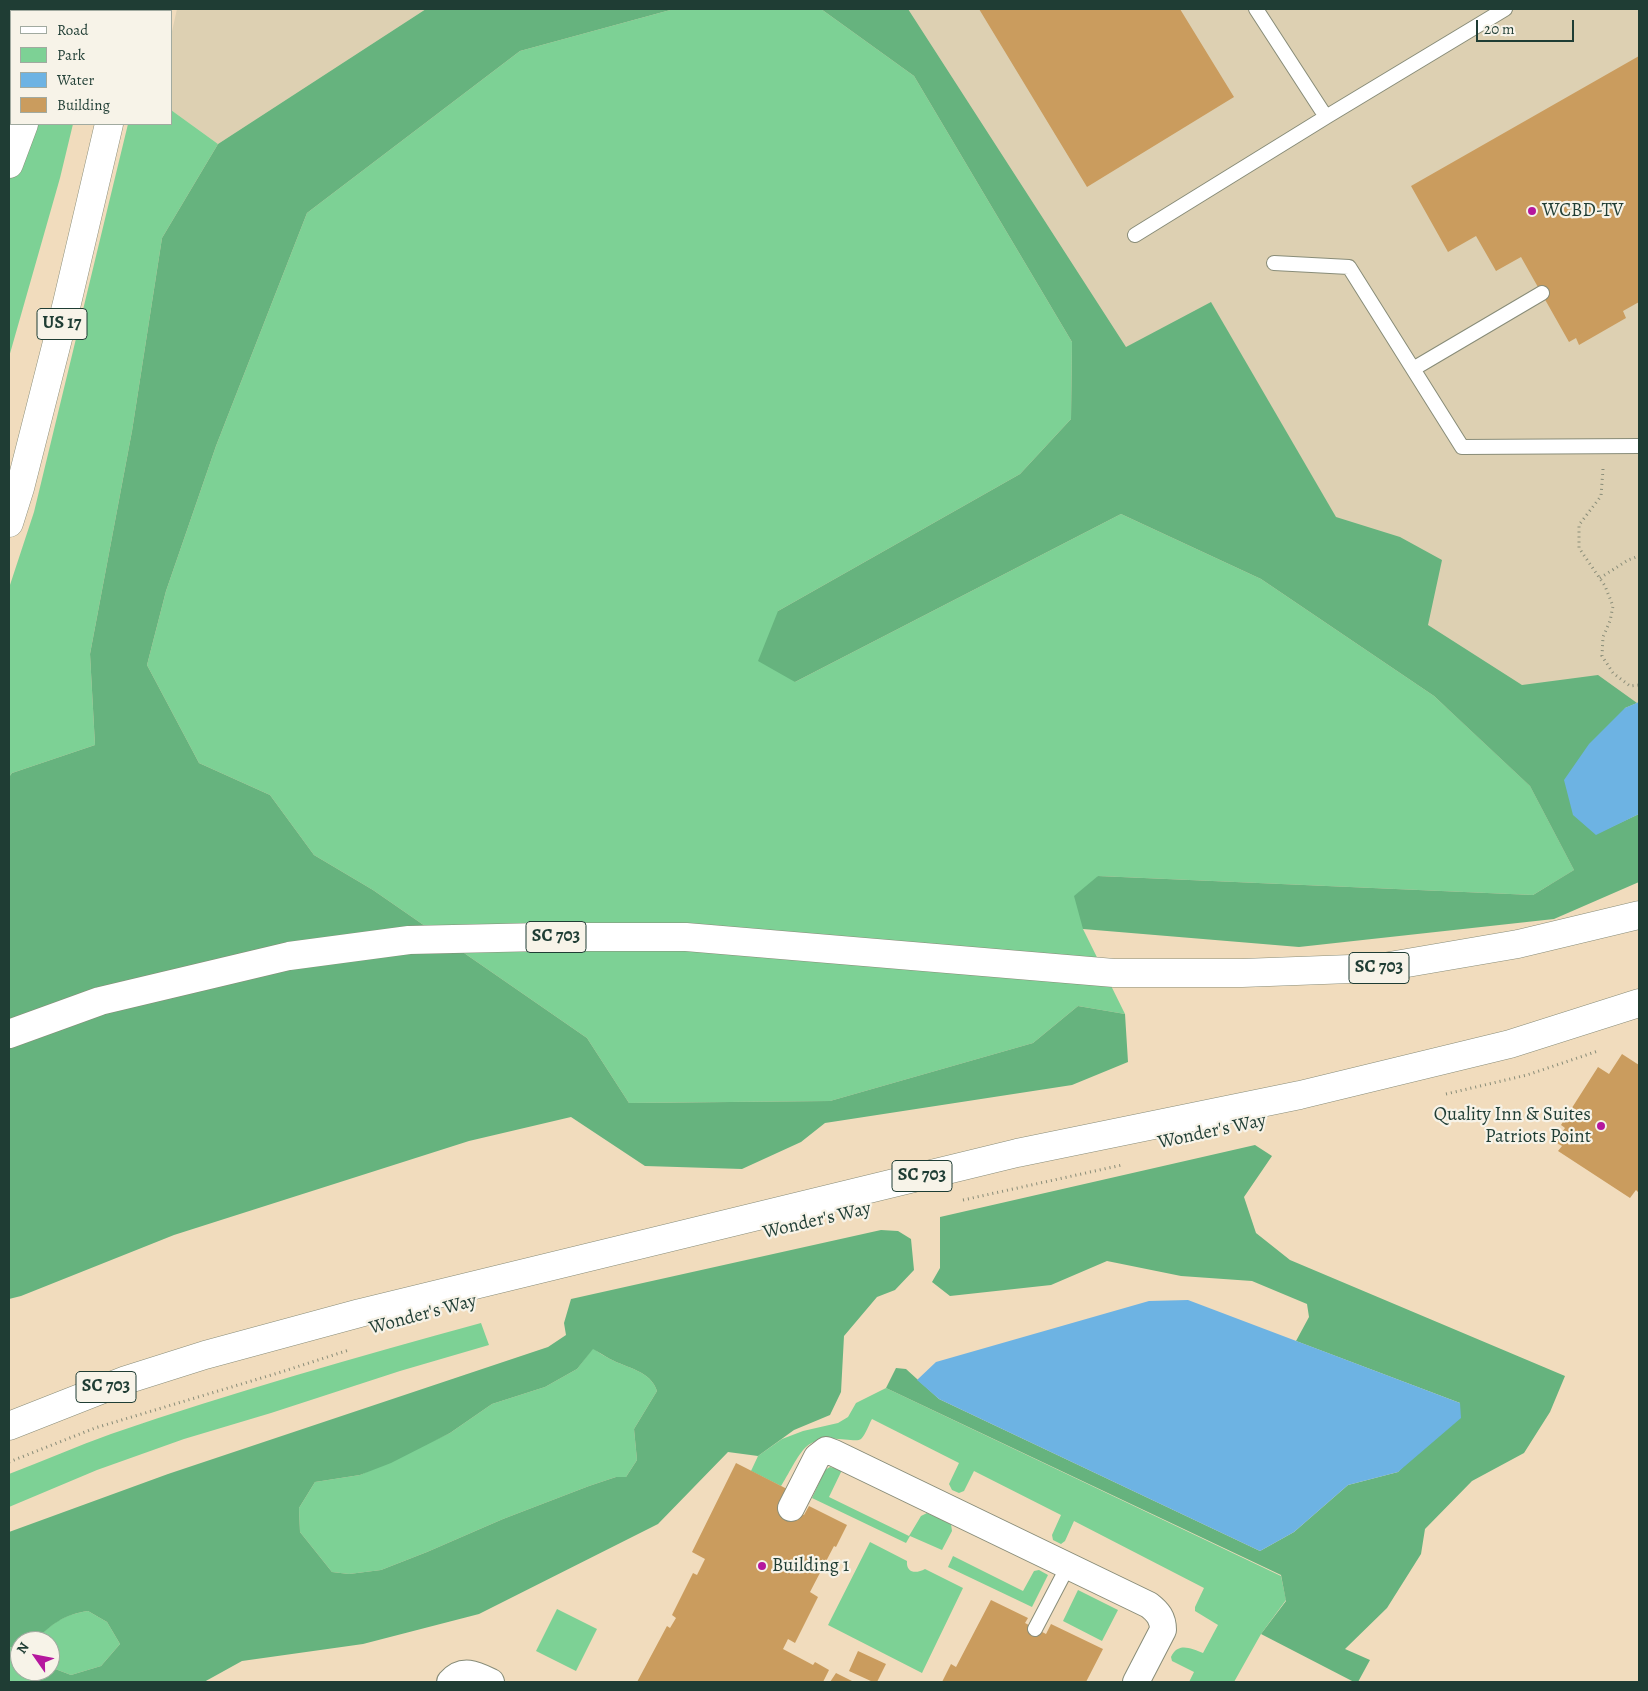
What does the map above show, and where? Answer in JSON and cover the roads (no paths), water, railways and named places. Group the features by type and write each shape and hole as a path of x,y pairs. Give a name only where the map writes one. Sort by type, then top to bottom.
{"highway":[{"path":"9,164 24,125"},
{"name":"US 17","path":"9,523 20,488 67,304 109,125"},
{"name":"SC 703","path":"9,1034 100,1001 280,958 409,940 542,937 686,937 1114,973 1242,973 1378,968 1518,944 1639,915"},
{"name":"SC 703","path":"9,1426 126,1380 205,1355 370,1311 1017,1153 1300,1095 1510,1044 1639,1003"}],"street":[{"path":"791,1508 817,1457 826,1450 1149,1605 1158,1612 1163,1622 1163,1630 1136,1682"},
{"path":"450,1682 460,1674 471,1673 491,1682"}],"lane":[{"path":"1256,9 1326,118"},
{"path":"1135,235 1505,9"},
{"path":"1274,263 1349,267 1462,447 1639,446"},
{"path":"1413,369 1542,293"},
{"path":"1035,1629 1068,1566"}],"water":[{"path":"1639,702 1639,814 1596,835 1573,815 1564,780 1589,744 1625,708"},
{"path":"1188,1300 1460,1403 1461,1418 1398,1472 1348,1485 1294,1532 1260,1551 939,1399 917,1380 936,1362 1149,1301"}],"place":[{"name":"WCBD-TV","path":"1532,211"},
{"name":"Quality Inn & Suites Patriots Point","path":"1601,1126"},
{"name":"Building 1","path":"762,1566"}]}
